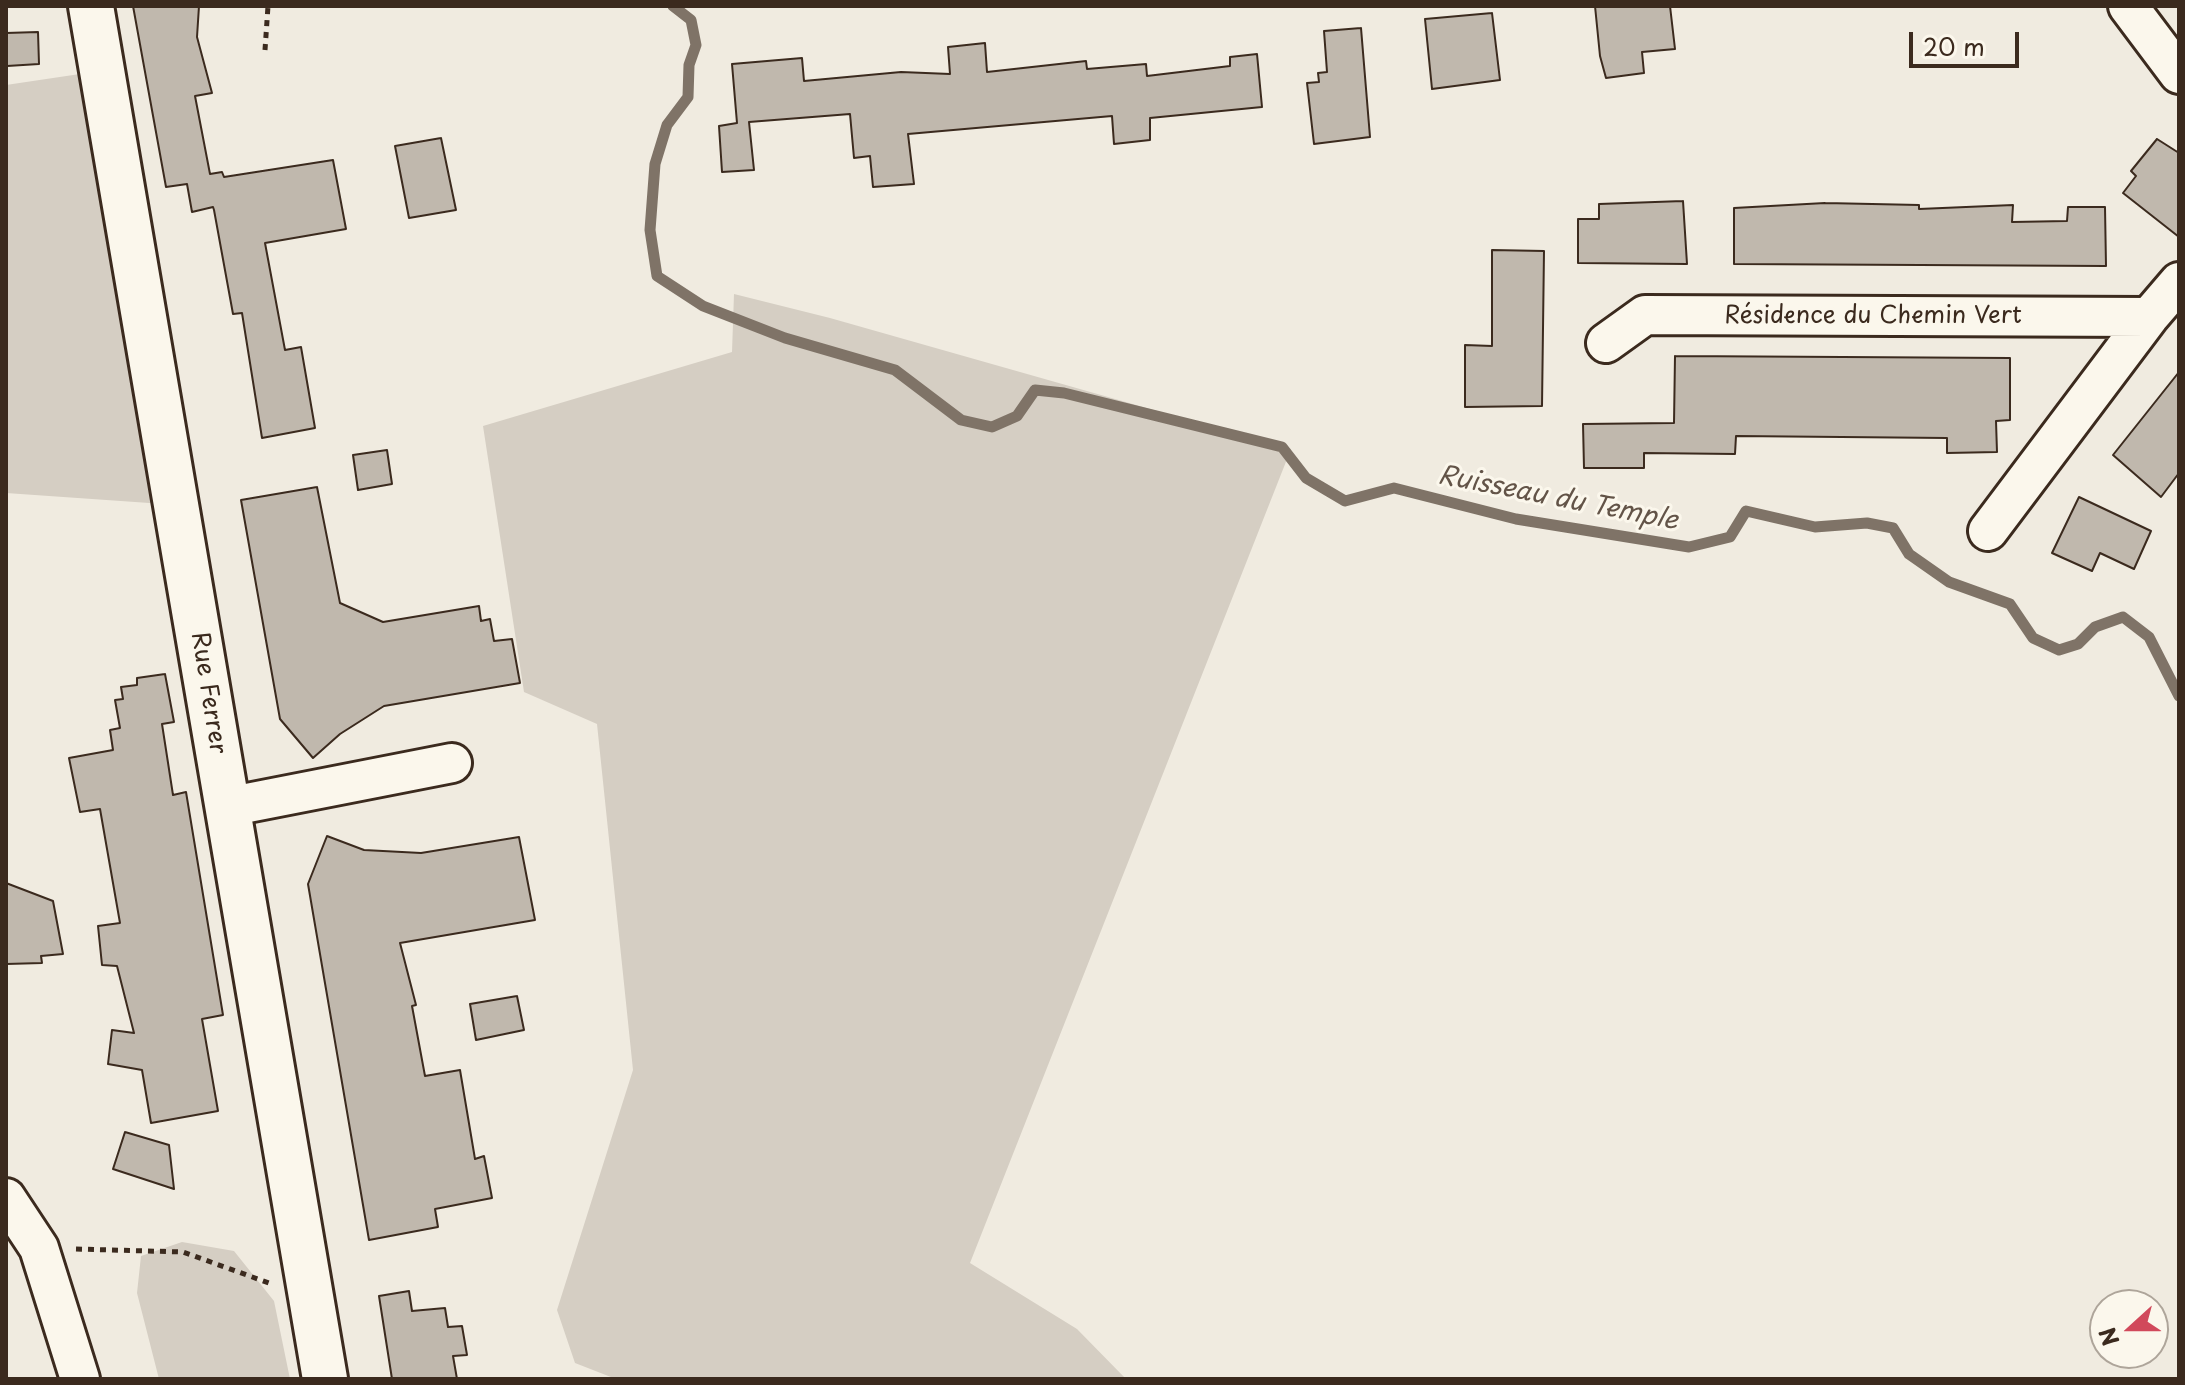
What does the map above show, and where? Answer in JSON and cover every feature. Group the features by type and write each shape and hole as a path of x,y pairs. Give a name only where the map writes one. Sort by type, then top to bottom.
{"main road":[{"name":"Rue Ferrer","path":"91,6 325,1379"}],"street":[{"path":"2128,6 2179,74"},
{"path":"1988,531 2149,317 2179,282"},
{"name":"Résidence du Chemin Vert","path":"1606,343 1645,315 2149,317"},
{"path":"227,807 452,763"},
{"path":"6,1198 39,1248 80,1379"}],"path":[{"path":"265,50 268,6"},
{"path":"39,1248 183,1252 310,1300"}],"shaded area":[{"path":"100,71 178,505 6,493 6,85"},
{"path":"734,294 830,318 1291,449 970,1263 1077,1329 1126,1379 616,1379 575,1363 557,1310 633,1070 597,724 524,692 483,426 732,352"},
{"path":"182,1242 234,1251 274,1301 290,1379 159,1379 137,1293 141,1256"}],"building":[{"path":"133,6 199,6 197,37 212,93 195,96 210,174 222,172 224,177 333,160 346,229 265,243 285,350 301,347 315,428 262,438 242,313 233,314 213,207 192,212 187,184 166,187"},
{"path":"1595,6 1670,6 1675,49 1642,52 1644,73 1606,78 1600,56"},
{"path":"1492,13 1500,80 1432,89 1425,19"},
{"path":"1361,28 1370,137 1314,144 1307,83 1319,82 1318,73 1327,72 1324,31"},
{"path":"38,32 39,64 7,66 6,33"},
{"path":"985,43 987,72 1086,61 1087,69 1146,64 1147,76 1230,66 1230,57 1257,54 1262,107 1150,118 1150,140 1114,144 1112,116 908,134 914,184 873,187 870,156 854,158 850,114 749,122 754,170 722,172 719,126 737,123 732,64 802,58 804,81 901,72 950,74 948,47"},
{"path":"441,138 456,210 409,218 395,146"},
{"path":"2157,139 2179,153 2179,237 2123,193 2136,176 2131,171"},
{"path":"1683,201 1687,264 1578,263 1578,219 1599,219 1599,204"},
{"path":"1825,203 1919,205 1919,209 2013,205 2012,222 2067,221 2068,207 2105,207 2106,266 1734,264 1734,208"},
{"path":"1492,250 1544,251 1542,406 1465,407 1465,345 1492,346"},
{"path":"1675,356 2010,358 2010,420 1996,421 1997,452 1947,453 1947,438 1736,436 1735,454 1644,453 1644,468 1584,468 1583,424 1674,423"},
{"path":"2179,372 2179,473 2161,497 2113,455"},
{"path":"387,450 392,484 358,490 353,455"},
{"path":"317,487 340,603 383,622 479,606 481,621 490,619 494,641 512,639 520,683 384,706 340,734 313,758 280,719 241,500"},
{"path":"2079,497 2151,531 2134,569 2100,553 2092,571 2052,553"},
{"path":"165,674 174,722 162,724 173,795 186,792 223,1015 202,1019 218,1111 151,1123 142,1070 108,1064 112,1030 134,1033 117,966 102,965 98,926 120,923 100,809 80,812 69,758 113,750 110,730 120,728 115,700 123,699 121,687 137,685 137,678"},
{"path":"327,836 364,850 421,853 519,837 535,920 400,943 416,1005 412,1006 425,1076 460,1070 475,1159 484,1156 492,1198 435,1209 438,1227 369,1240 308,884"},
{"path":"6,883 53,901 63,954 41,956 42,963 6,964"},
{"path":"517,996 524,1030 476,1040 470,1004"},
{"path":"125,1132 169,1145 174,1189 113,1169"},
{"path":"409,1291 412,1311 445,1308 448,1327 462,1326 467,1355 453,1356 457,1379 392,1379 379,1296"}],"waterway":[{"name":"Ruisseau du Temple","path":"673,6 691,20 696,45 689,65 688,97 667,125 655,164 650,230 657,276 703,306 785,338 895,370 961,420 992,427 1017,416 1035,390 1064,393 1282,447 1306,478 1345,501 1394,488 1516,519 1689,547 1730,537 1746,511 1815,527 1867,523 1893,528 1909,554 1949,582 2010,604 2033,638 2059,650 2078,644 2095,627 2123,617 2149,637 2179,696"}]}
